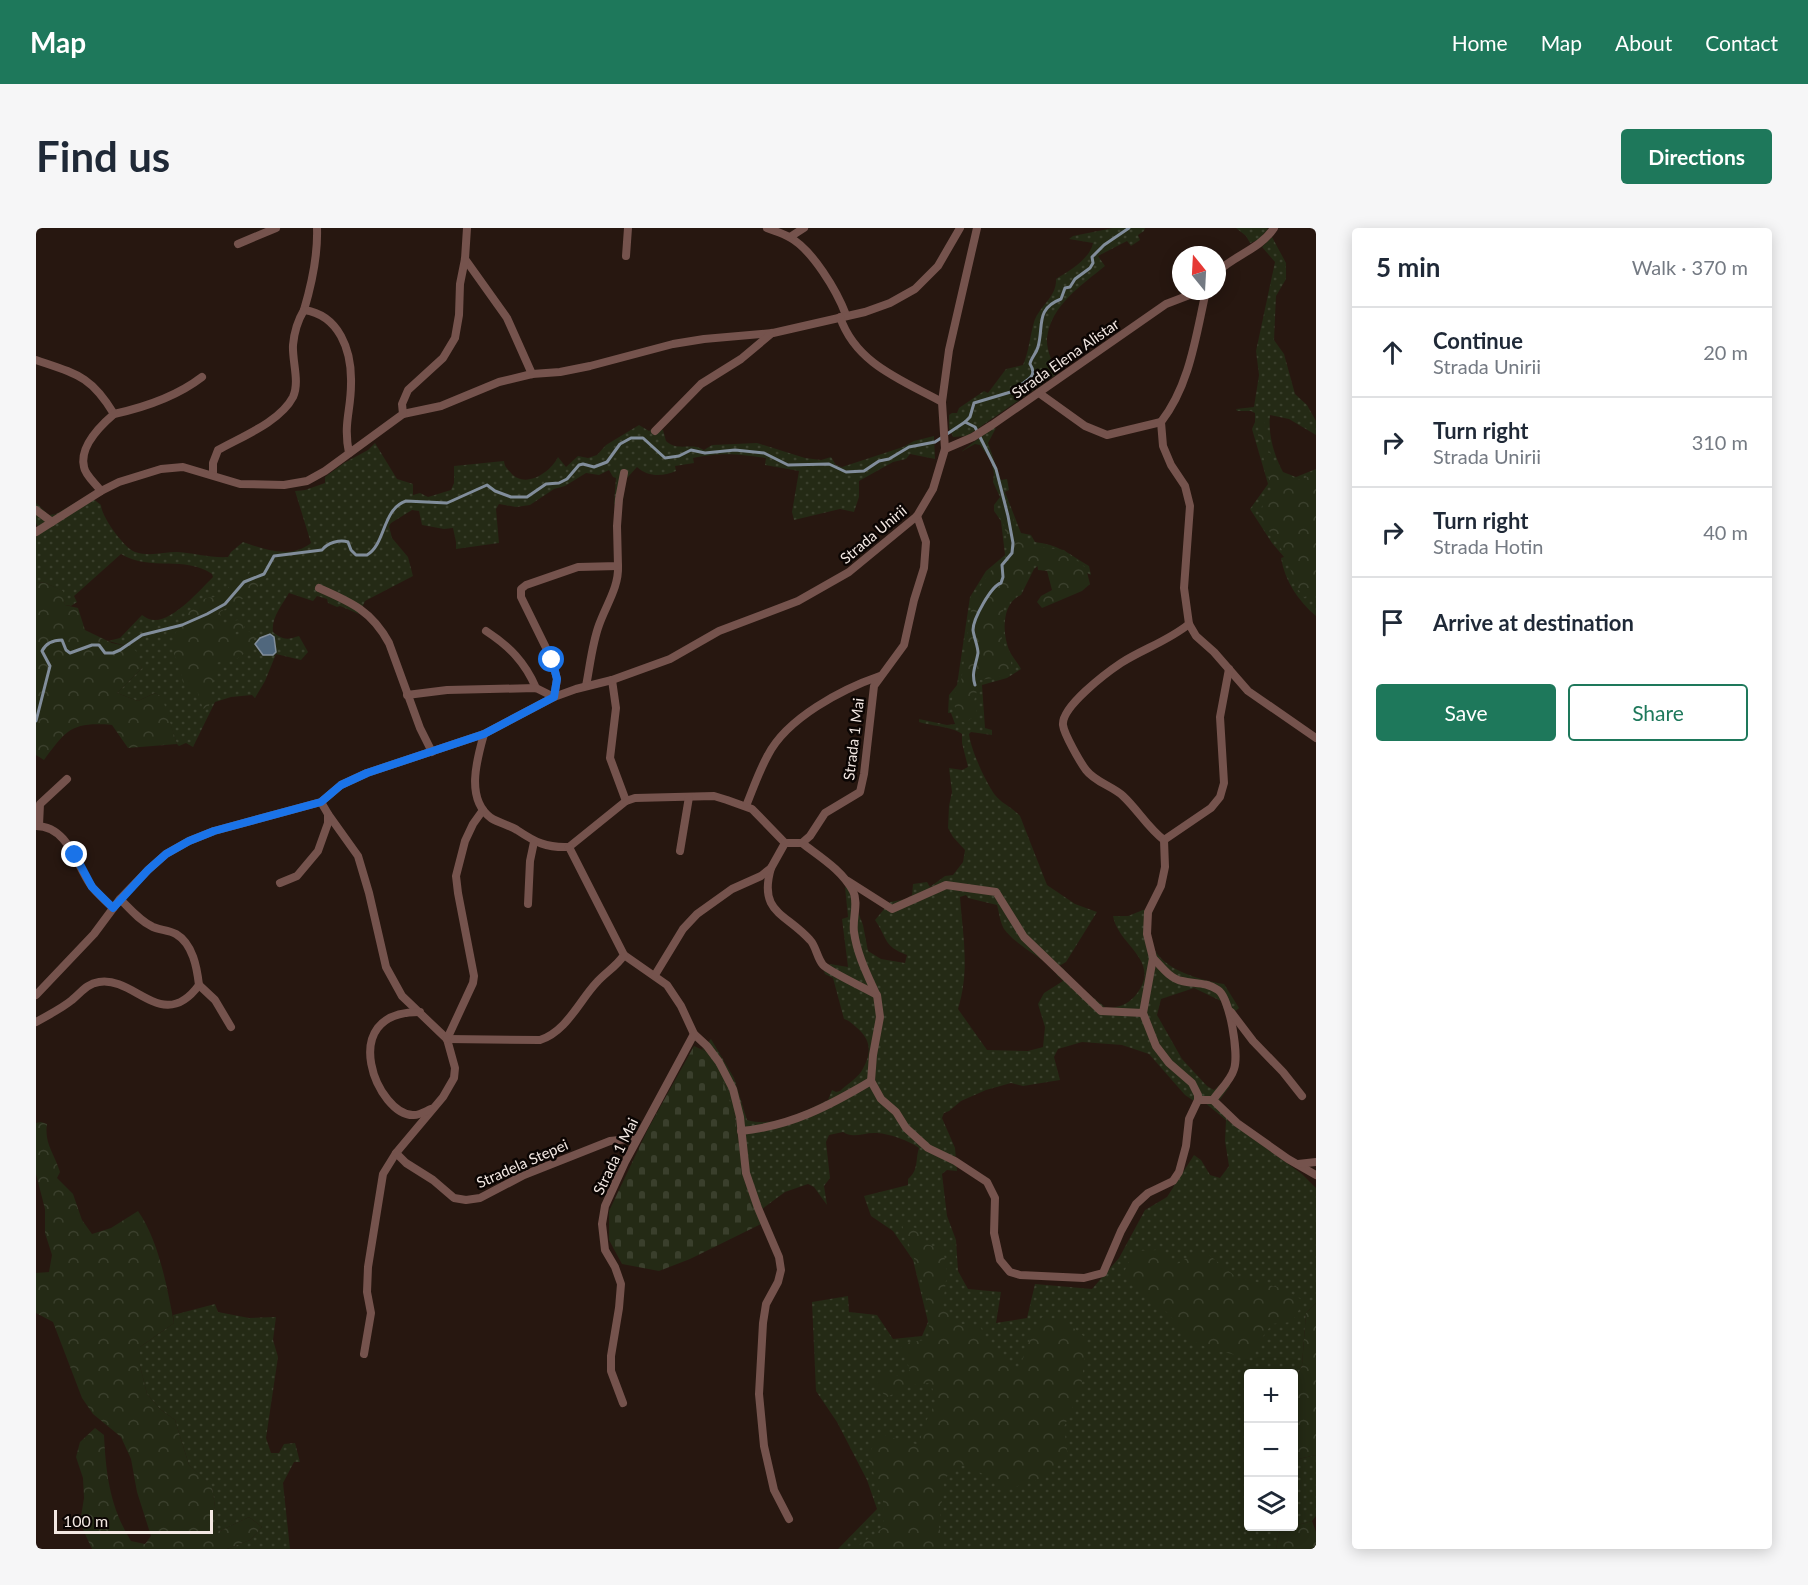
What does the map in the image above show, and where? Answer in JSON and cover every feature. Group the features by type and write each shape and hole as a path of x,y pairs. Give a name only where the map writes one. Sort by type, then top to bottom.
{"street":[{"path":"238,244 276,228"},
{"path":"213,475 213,463 218,450 244,438 269,421 293,396 295,384 293,345 299,318 311,287 316,258 316,228"},
{"path":"403,414 402,404 408,390 443,358 455,338 467,228"},
{"path":"626,255 628,228"},
{"path":"768,228 789,237 804,248 828,279 849,338 876,366 942,402"},
{"path":"789,237 804,228"},
{"path":"36,532 101,491 119,482 161,469 183,467 240,484 284,485 307,481 325,471 403,414 441,406 499,382 532,374 560,372 590,366 684,342 773,333 865,312 890,303 915,289 938,266 960,228"},
{"name":"Strada Unirii","path":"36,995 94,934 120,899 166,854 189,841 214,831 321,802 341,785 367,773 484,734 554,697 612,680 670,659 719,631 798,601 832,584 888,542 917,516 933,489 945,449 942,402 949,350 977,228"},
{"path":"1226,265 1265,240 1274,228"},
{"path":"465,259 507,318 532,374"},
{"name":"Strada Elena Alistar","path":"945,449 974,437 1160,308 1179,300"},
{"path":"1039,393 1085,426 1107,435 1161,422 1171,409 1192,355 1204,300"},
{"path":"304,310 316,312 335,325 348,354 351,383 345,423 349,453"},
{"path":"655,431 701,384 741,359 773,333"},
{"path":"36,360 85,378 101,393 114,414"},
{"path":"101,491 84,469 83,455 95,433 114,414 134,410 173,396 187,389 202,377"},
{"path":"1161,422 1163,446 1185,486 1190,506 1184,588 1189,624 1196,636 1248,691 1316,738"},
{"path":"586,686 594,640 618,575 616,526 624,473"},
{"path":"36,510 52,522"},
{"name":"Strada 1 Mai","path":"802,843 810,836 825,813 860,792 874,686 904,645 924,568 926,542 917,516"},
{"path":"407,695 447,690 536,688 554,697 557,679 552,660 521,597 521,590 526,585 578,567 618,566"},
{"path":"319,588 352,602 369,614 382,629 432,752"},
{"path":"1164,840 1155,833 1123,796 1085,770 1068,740 1063,727 1064,718 1076,702 1121,663 1162,642 1189,624"},
{"path":"486,631 513,652 530,674 536,688"},
{"path":"1164,840 1211,808 1220,797 1224,783 1220,717 1229,669"},
{"path":"746,806 768,753 784,733 807,714 848,688 880,676"},
{"path":"612,680 616,708 610,758 626,801"},
{"path":"484,734 476,765 475,781 476,794 483,810 534,842 569,847 626,801 635,798 714,796 752,809 785,843 802,843 832,865 854,893 854,930 857,948 877,995 880,1017 871,1081 881,1099 896,1112 906,1128 921,1142 987,1182 995,1198 994,1233 1000,1260 1010,1272 1020,1275 1084,1278 1103,1273 1136,1204 1148,1193 1173,1181 1179,1172 1186,1146 1189,1119 1198,1097 1192,1083 1169,1063 1156,1046 1143,1013 1153,958 1147,934 1148,912 1161,886 1165,867 1164,840"},
{"path":"67,779 40,804 38,825 51,830 67,843 92,887 113,908"},
{"path":"680,851 689,797"},
{"path":"321,802 358,856 386,967 402,996 447,1039 455,1068 454,1078 434,1108 396,1153 383,1174 368,1267 367,1292 371,1313 364,1354"},
{"path":"447,1039 473,983 474,976 456,876 465,841 483,810"},
{"path":"280,883 297,876 318,851 328,823 328,814"},
{"path":"528,904 530,861 534,842"},
{"path":"785,843 771,868 767,882 772,904 782,918 812,941 823,965 877,995"},
{"path":"569,847 624,955 655,975 674,994 694,1034 707,1047 728,1076 737,1105 746,1173 779,1257 781,1270 778,1282 766,1304 759,1394 764,1446 774,1490 789,1519"},
{"path":"655,975 683,929 697,914 732,890 761,876 771,868"},
{"path":"845,879 892,909 946,885 996,892 1024,937 1101,1011 1143,1013"},
{"path":"120,899 137,916 152,926 182,939 192,955 199,986 215,1000 231,1027"},
{"path":"447,1039 540,1040 546,1038 564,1024 598,981 624,955"},
{"path":"1153,958 1172,977 1181,981 1202,982 1224,994 1234,1034 1235,1069 1213,1100"},
{"path":"36,1022 97,982 114,983 145,999 165,1004 183,1001 199,986"},
{"path":"1229,1009 1253,1041 1302,1096"},
{"path":"421,1012 408,1012 382,1021 374,1033 370,1049 371,1065 381,1089 394,1108 412,1116 434,1108"},
{"name":"Strada 1 Mai","path":"623,1403 611,1371 621,1284 615,1267 605,1250 602,1224 605,1206 637,1138 694,1034"},
{"path":"741,1131 764,1129 805,1116 871,1081"},
{"path":"1198,1097 1213,1100 1237,1123 1297,1164 1316,1174"},
{"name":"Stradela Stepei","path":"396,1153 406,1163 433,1179 454,1198 466,1200 480,1198 524,1175 610,1141 637,1138"},
{"path":"1297,1164 1316,1162"}],"green space":[{"path":"1113,228 1145,228 1138,235 1140,240 1131,246 1127,241 1098,256 1105,266 1078,288 1061,306 1050,326 1047,338 1050,356 1057,374 967,436 953,437 949,428 949,415 957,413 959,408 984,391 988,393 1006,369 1023,365 1036,316 1054,291 1056,279 1083,259 1093,243 1069,239 1073,236"},
{"path":"1236,228 1268,229 1258,240 1250,243 1246,236"},
{"path":"1272,237 1286,263 1286,279 1276,296 1274,340 1284,354 1295,394 1307,405 1316,421 1316,435 1289,419 1270,415 1270,430 1274,452 1283,472 1296,477 1316,469 1316,616 1293,590 1283,566 1281,558 1284,557 1250,509 1268,484 1252,429 1255,413 1236,409 1254,407 1259,375 1256,351 1275,262 1262,247"},
{"path":"1260,414 1264,418 1269,451 1277,470 1299,480 1316,474 1316,594 1304,597 1294,584 1284,553 1259,516 1265,500 1272,491 1258,436"},
{"path":"639,425 649,431 654,427 663,430 666,441 675,446 704,450 712,445 757,443 805,458 821,460 831,457 836,465 842,467 934,436 935,459 910,454 906,459 893,462 859,481 859,497 854,512 840,509 794,520 792,512 799,471 765,465 766,458 730,454 693,458 694,463 675,466 676,471 666,474 650,474 637,467 626,479 622,506 614,504 616,478 609,470 599,475 586,473 565,486 554,489 530,505 516,507 499,504 496,509 499,543 456,549 453,528 444,529 422,525 419,511 412,510 389,526 392,538 408,557 413,576 365,601 359,614 340,606 337,607 328,603 327,599 317,596 313,601 289,593 275,617 273,632 285,638 299,636 308,652 301,660 276,654 255,698 252,695 231,697 215,702 193,747 186,743 179,746 177,744 161,697 155,693 138,701 117,693 142,668 131,647 108,641 120,638 142,615 155,620 162,619 178,610 213,577 212,574 191,565 144,562 121,554 74,596 77,602 71,606 65,605 62,591 46,583 36,582 36,528 38,527 36,503 49,515 56,514 88,495 101,505 109,524 119,538 130,549 140,553 177,552 228,557 243,542 278,552 295,551 311,543 295,491 325,483 325,477 368,450 375,443 397,479 413,484 413,495 420,493 428,497 451,490 454,483 454,466 504,461 506,468 517,478 530,479 543,473 558,457 566,467 578,456 588,458 597,455 606,445"},
{"path":"993,427 996,428 988,443 1001,480 1007,479 1009,490 1005,492 1021,533 1031,535 1035,542 1064,551 1089,566 1091,575 1065,562 1041,563 1034,569 1021,595 1010,605 1005,620 1007,645 1021,669 1007,678 982,685 985,728 992,730 992,735 971,732 970,741 975,757 991,789 998,798 1020,816 1047,885 1075,904 1097,912 1066,962 1054,969 1021,945 1004,929 997,905 968,898 966,895 960,897 965,967 958,1009 987,1050 1028,1051 1043,1047 1045,1027 1038,1004 1044,993 1063,981 1056,974 1062,967 1073,981 1106,1008 1122,1005 1135,996 1143,984 1142,963 1117,927 1113,916 1128,916 1153,909 1150,938 1160,957 1169,965 1190,976 1224,984 1239,1008 1227,1018 1221,1001 1194,988 1161,999 1157,1015 1182,1059 1207,1086 1214,1090 1225,1080 1230,1086 1218,1102 1227,1111 1227,1120 1302,1174 1316,1188 1316,1303 1306,1313 1302,1365 1298,1374 1298,1369 1244,1369 1244,1531 1280,1531 1276,1549 838,1549 877,1509 867,1480 837,1422 816,1391 812,1302 848,1296 849,1312 877,1315 893,1339 922,1336 928,1322 913,1260 893,1231 871,1216 864,1196 908,1185 908,1179 915,1168 919,1148 904,1140 882,1134 851,1135 843,1132 829,1135 826,1142 830,1178 824,1186 827,1205 814,1187 808,1184 785,1192 762,1209 767,1221 759,1225 747,1195 734,1114 707,1052 702,1049 711,1039 734,1078 747,1120 768,1122 778,1120 799,1114 828,1100 832,1090 840,1091 859,1075 865,1065 869,1048 861,1032 844,1019 833,978 825,974 823,969 830,964 848,967 842,919 848,917 845,887 857,891 858,912 868,951 881,959 905,963 907,955 890,945 875,920 890,902 906,899 912,895 913,884 927,882 930,887 945,876 953,875 963,862 965,850 948,828 952,792 949,768 962,770 968,767 962,734 948,728 919,722 919,719 947,725 955,724 951,713 948,713 949,695 957,685 970,597 986,571 1005,555 1001,521 994,511 994,505 1000,497 993,482 991,461 980,445 975,444 961,452","holes":["1082,1042 1122,1045 1149,1054 1185,1095 1200,1105 1204,1102 1226,1120 1225,1141 1229,1166 1220,1178 1210,1175 1201,1160 1194,1155 1167,1197 1145,1210 1119,1258 1092,1289 1035,1284 1027,1318 996,1323 1001,1292 968,1289 958,1271 956,1240 947,1216 942,1174 947,1170 957,1171 955,1148 942,1118 944,1113 961,1101 986,1090 1011,1083 1023,1086 1060,1080 1054,1057 1058,1049"]},
{"path":"1006,504 1010,509 1020,539 1039,547 1064,550 1086,568 1090,584 1082,591 1042,608 1037,602 1041,596 1052,590 1047,571 1038,570 1037,563 1030,567 1021,590 1004,605 1001,625 1002,640 1011,661 1011,671 999,677 980,680 974,701 977,713 966,723 960,721 952,699 961,682 973,597 992,569 1008,554 1001,510"},
{"path":"252,569 271,574 246,597 220,612 220,619 223,625 237,620 244,621 244,628 232,634 237,635 247,631 255,634 254,638 244,654 232,660 216,663 209,706 203,709 197,690 188,690 184,684 172,649 175,635 187,614 197,603 225,595 233,581 248,575"},
{"path":"36,582 46,583 63,591 65,605 78,608 85,630 136,651 142,668 117,693 138,701 155,693 162,697 177,744 128,748 112,725 99,724 72,730 59,741 44,760 36,755"},
{"path":"694,1046 707,1052 720,1072 734,1114 747,1195 759,1225 690,1259 659,1271 622,1264 609,1240 609,1211 648,1129"},
{"path":"36,1123 47,1124 48,1143 60,1172 57,1178 73,1194 82,1220 92,1234 111,1228 138,1211 152,1236 174,1323 140,1347 140,1366 147,1394 160,1409 175,1420 189,1465 212,1486 215,1507 209,1525 220,1531 249,1517 262,1527 250,1540 227,1549 92,1549 80,1523 84,1498 83,1478 76,1457 80,1442 95,1428 104,1435 110,1490 124,1528 131,1541 145,1544 151,1536 137,1492 131,1459 121,1437 93,1414 82,1398 53,1322 36,1313 36,1273 49,1272 52,1255 45,1233 45,1209 36,1174"},
{"path":"902,1225 916,1228 926,1244 943,1249 947,1272 943,1305 954,1323 980,1326 991,1348 1019,1369 1029,1341 1042,1317 1064,1320 1087,1339 1081,1388 1064,1427 1068,1457 1044,1478 1008,1489 957,1462 944,1481 939,1527 945,1549 854,1549 884,1527 883,1501 868,1457 879,1433 920,1445 922,1429 937,1400 930,1383 912,1385 887,1397 875,1386 883,1374 901,1376 910,1370 900,1344 930,1339 926,1292"},
{"path":"1157,1250 1174,1266 1193,1254 1209,1255 1236,1277 1281,1288 1304,1301 1292,1322 1272,1324 1248,1357 1212,1350 1187,1338 1168,1313 1142,1296 1124,1272 1134,1251"},
{"path":"1316,1303 1316,1455 1298,1459 1298,1374 1302,1365 1306,1313"},
{"path":"215,1304 218,1312 249,1318 276,1317 273,1340 278,1357 266,1438 271,1453 279,1453 284,1444 295,1443 300,1462 294,1462 283,1483 290,1549 227,1549 250,1540 262,1527 249,1517 220,1531 208,1525 215,1507 212,1487 189,1465 175,1420 160,1409 147,1394 140,1366 140,1347 174,1323 173,1315"},
{"path":"1316,1455 1316,1516 1312,1521 1298,1525 1298,1477 1298,1459"},
{"path":"1312,1521 1316,1532 1316,1549 1276,1549 1280,1531 1298,1531 1298,1525"}],"water":[{"path":"270,634 274,637 276,652 273,655 263,655 255,644 260,638"}],"waterway":[{"path":"36,721 50,666 42,651 50,642 62,640 66,650 70,653 92,645 99,645 105,653 113,653 142,635 182,625 225,604 244,582 264,574 274,556 322,550 338,541 348,542 356,555 367,555 378,543 392,511 406,501 447,503 487,485 511,497 527,497 546,484 559,483 567,479 579,465 594,467 607,462 620,444 631,438 643,438 665,458 679,456 691,450 705,453 735,450 764,453 788,465 829,464 846,472 864,471 909,447 935,442 965,422 970,417 974,403 1014,391 1031,376 1033,373 1030,364 1038,347 1042,319 1047,308 1061,299 1065,288 1070,287 1075,279 1090,268 1093,263 1092,257 1104,245 1129,228"},
{"path":"965,422 975,427 996,469 1013,543 1012,553 1002,565 1001,583 988,596 974,625 978,653 974,673 975,685"}],"route":[{"path":"75,855 92,887 113,908 166,854 189,841 214,831 321,802 341,785 367,773 484,734 554,697 557,679 552,660"}]}
